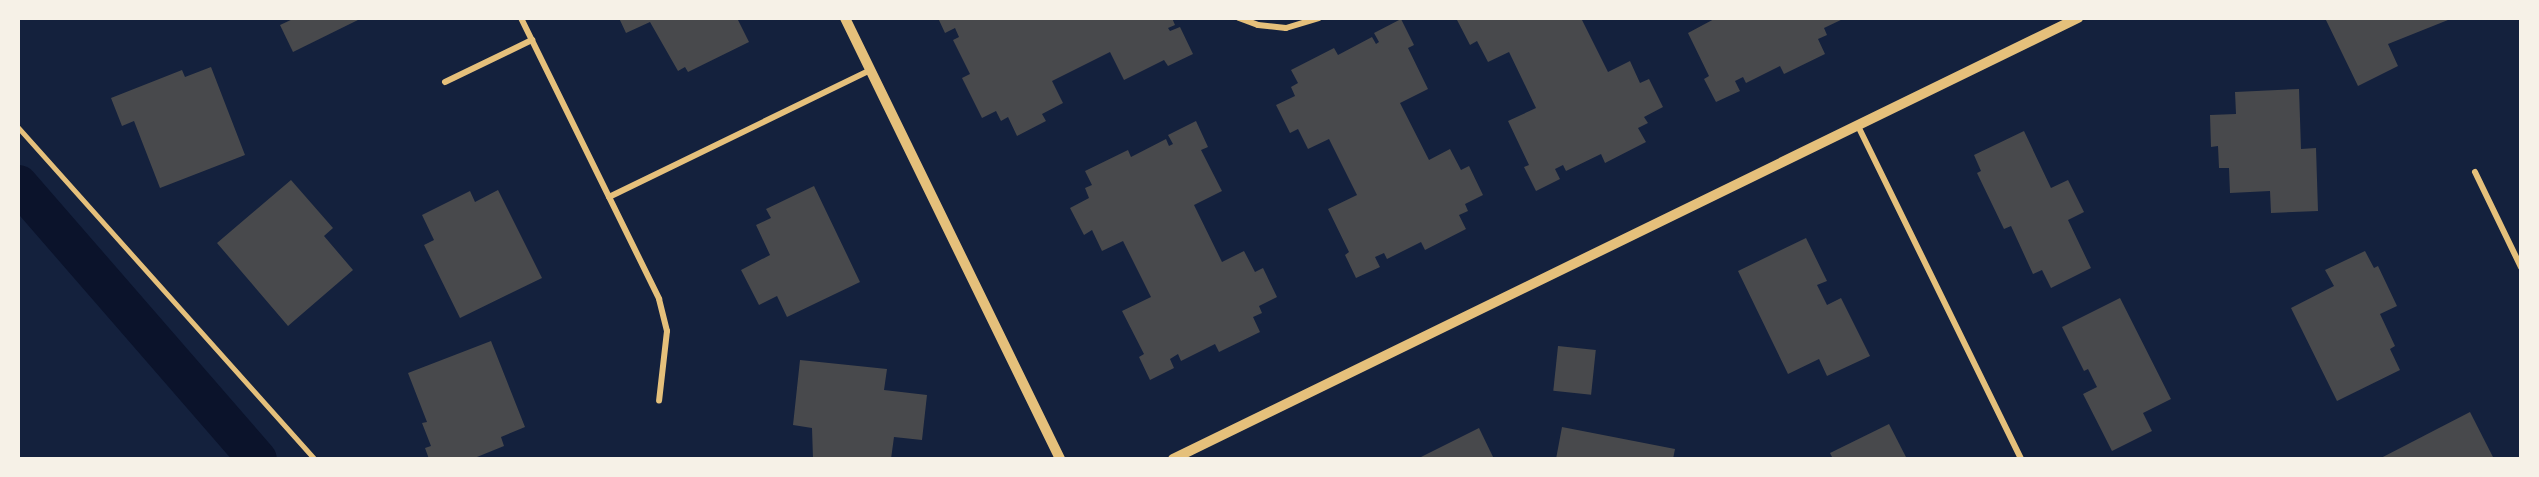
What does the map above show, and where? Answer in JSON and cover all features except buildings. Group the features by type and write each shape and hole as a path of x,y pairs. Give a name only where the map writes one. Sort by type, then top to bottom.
{"street":[{"path":"521,18 664,314 667,348 659,401"},
{"path":"845,18 1060,459"},
{"path":"1239,18 1258,25 1286,28 1318,18"},
{"path":"1173,459 2078,18"},
{"path":"445,82 532,40"},
{"path":"609,197 871,70"},
{"path":"1858,126 2021,459"},
{"path":"2475,172 2521,267"}],"lane":[{"path":"18,127 315,459"}],"waterway":[{"path":"18,184 257,459"}]}
